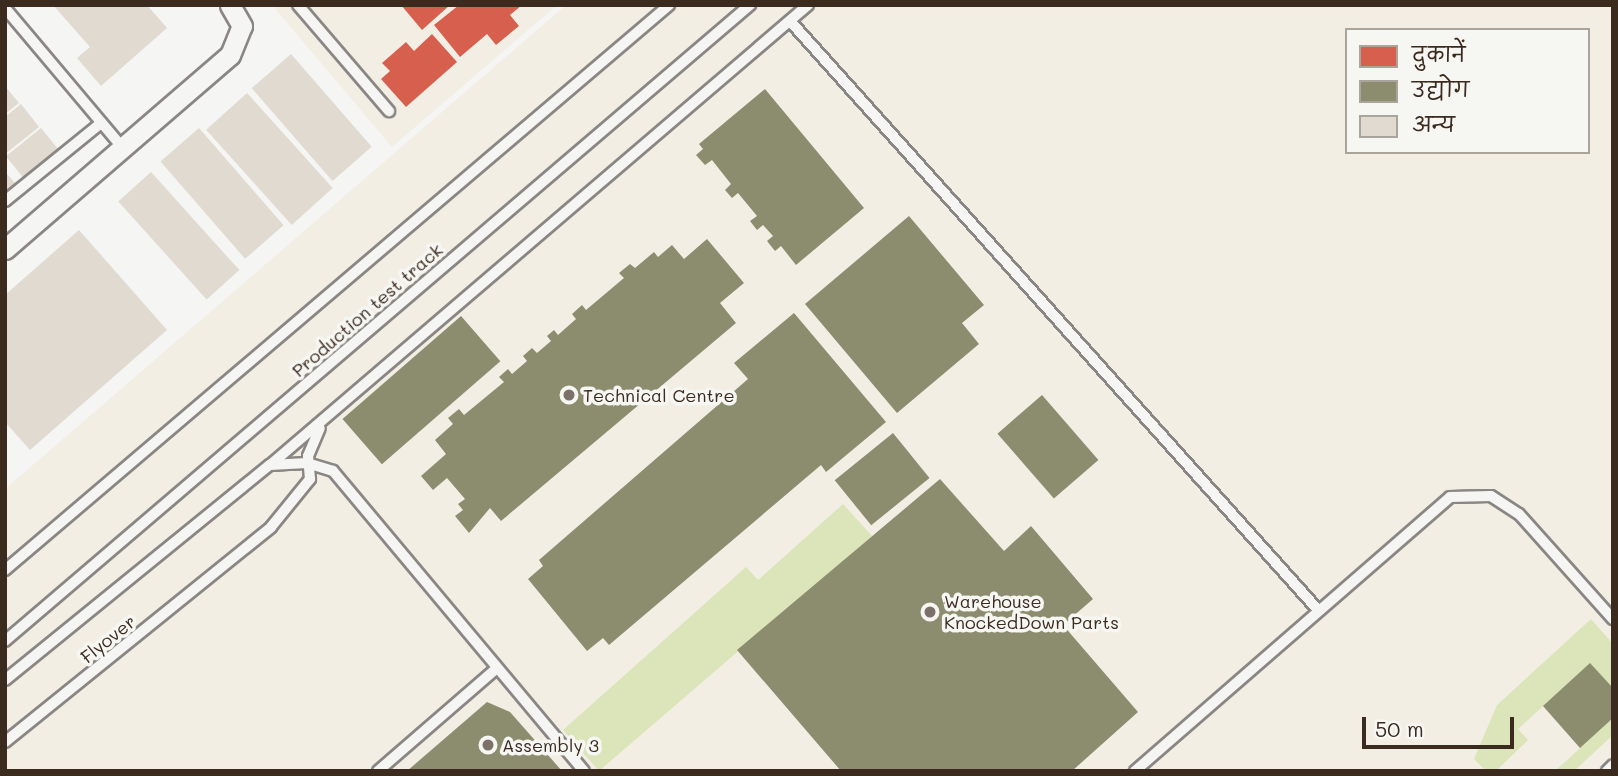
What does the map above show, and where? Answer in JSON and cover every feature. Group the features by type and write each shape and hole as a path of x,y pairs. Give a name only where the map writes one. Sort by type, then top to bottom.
{"street":[{"path":"5,249 230,55 242,26 230,5"}],"lane":[{"path":"298,5 389,111"},
{"path":"5,570 669,5"},
{"name":"Production test track","path":"5,640 750,5"},
{"path":"5,680 270,465 808,5"},
{"path":"5,8 122,148"},
{"path":"790,21 1319,611"},
{"path":"5,201 101,123"},
{"name":"Flyover","path":"5,742 230,561 290,506 310,480 307,463 314,434 337,407"},
{"path":"270,465 307,463 332,471 584,771"},
{"path":"1135,771 1450,498 1491,496 1519,514 1613,619"},
{"path":"378,771 497,668"},
{"path":"1606,771 1613,765"}],"shaded area":[{"path":"272,5 557,5 392,147"},
{"path":"566,5 1613,5 1613,771 5,771 5,489"}],"green space":[{"path":"843,504 872,536 599,771 563,730 746,567 758,580"},
{"path":"1591,619 1613,644 1613,688 1590,664 1518,729 1528,740 1496,771 1486,771 1474,759 1497,705"},
{"path":"1613,718 1613,735 1574,771 1555,771"}],"building: दुकानें":[{"path":"401,5 450,5 422,30"},
{"path":"459,5 522,5 510,15 519,26 496,45 487,34 460,57 434,25"},
{"path":"432,34 457,62 406,107 381,79 390,71 382,63 406,42 414,51"}],"building: उद्योग":[{"path":"765,89 864,208 796,265 781,246 775,251 767,241 773,236 763,225 757,230 750,221 757,216 738,193 732,198 725,190 731,184 712,160 705,165 696,155 703,149 699,144"},
{"path":"909,216 984,305 962,323 979,344 897,413 805,304"},
{"name":"Technical Centre","path":"707,239 744,283 720,303 736,323 501,521 490,508 469,533 455,516 463,510 458,504 465,499 447,478 433,490 421,476 446,454 435,440 453,424 448,418 459,409 464,415 504,382 499,377 508,369 512,374 527,361 523,356 532,348 537,353 551,341 547,336 554,330 558,335 576,319 572,314 582,305 586,310 624,278 619,273 630,264 635,268 654,252 658,257 672,245 684,259"},
{"name":"Technical Centre","path":"794,313 886,422 826,472 821,465 609,645 603,638 587,651 528,579 543,566 539,560 748,379 734,363"},
{"path":"461,316 500,361 382,464 343,419"},
{"path":"1042,395 1098,460 1054,499 997,434"},
{"path":"893,433 930,478 871,525 835,480"},
{"name":"Warehouse KnockedDown Parts","path":"940,479 1004,551 1031,526 1093,599 1063,625 1138,712 1072,771 841,771 737,650"},
{"path":"1590,663 1613,688 1613,718 1580,748 1543,706"},
{"name":"Assembly 3","path":"487,702 510,712 562,771 407,771"}],"building: अन्य":[{"path":"53,5 147,5 167,28 101,86 77,58 90,47"},
{"path":"291,54 372,147 332,181 252,88"},
{"path":"5,86 19,103 5,114"},
{"path":"247,93 333,188 292,225 206,130"},
{"path":"21,104 39,127 5,154 5,117"},
{"path":"41,128 61,153 26,181 6,156"},
{"path":"199,128 284,225 245,259 161,161"},
{"path":"5,172 16,184 5,193"},
{"path":"151,172 239,270 207,300 118,201"},
{"path":"79,230 167,330 30,450 5,422 5,295"}],"place":[{"name":"Technical Centre","path":"569,395"},
{"name":"Warehouse KnockedDown Parts","path":"930,612"},
{"name":"Assembly 3","path":"488,745"}]}
